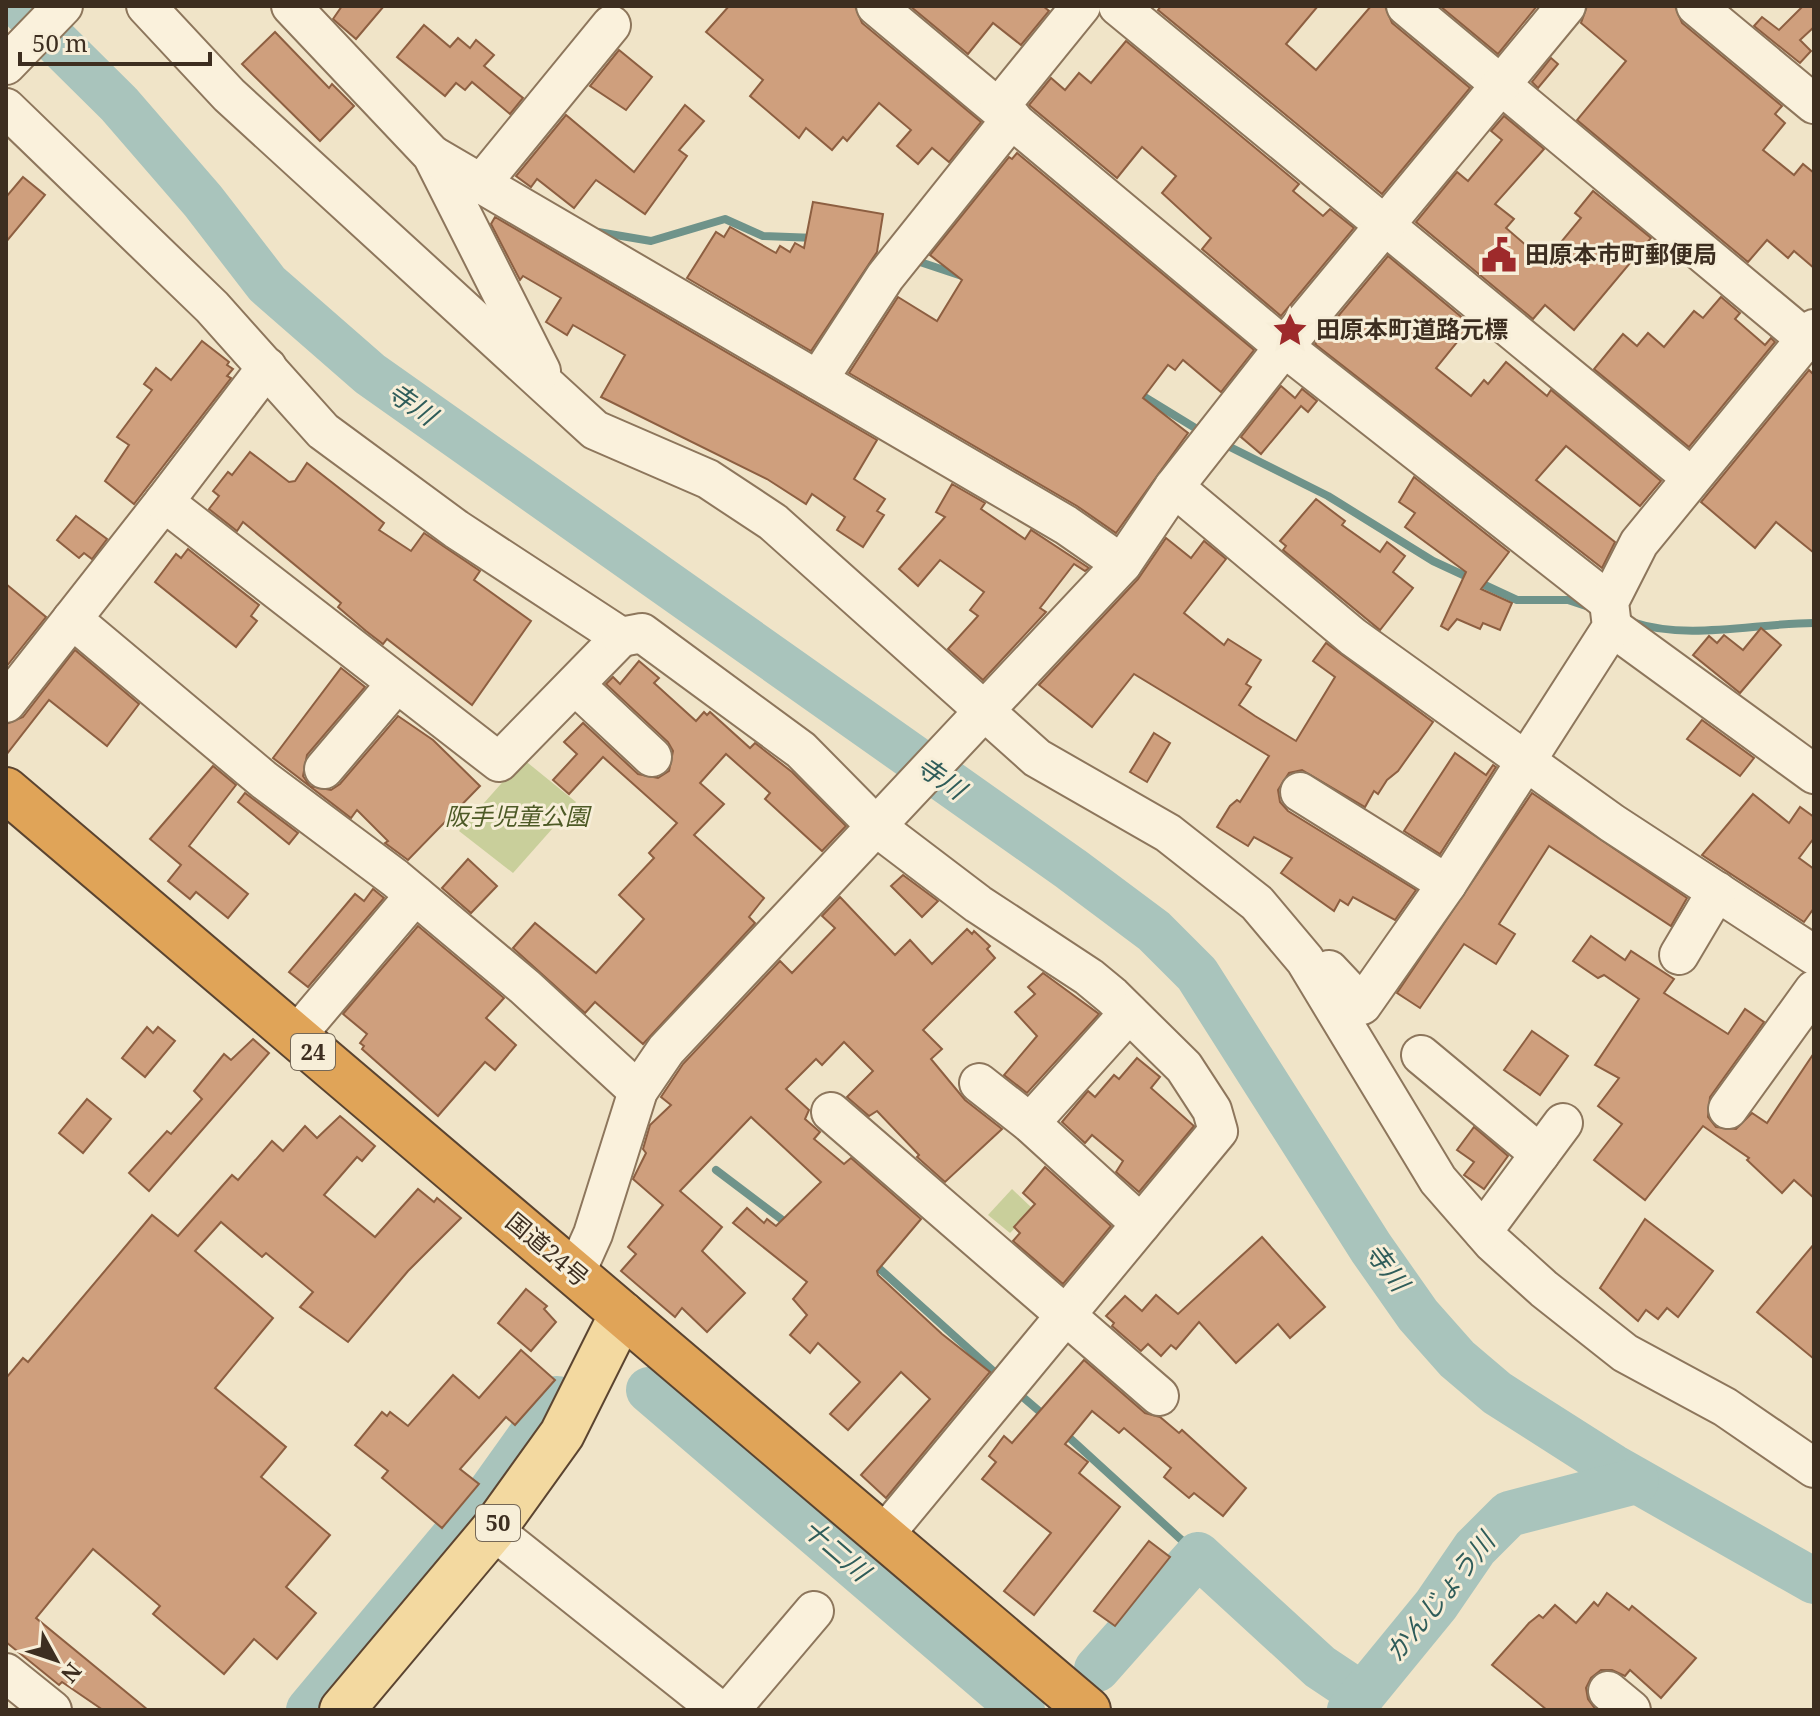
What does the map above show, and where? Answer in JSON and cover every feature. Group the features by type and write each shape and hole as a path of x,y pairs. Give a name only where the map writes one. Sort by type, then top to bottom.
{"highway":[{"name":"国道24号","path":"6,790 1088,1710"}],"main road":[{"name":"50","path":"342,1710 493,1530 562,1434 622,1314"}],"street":[{"path":"6,65 63,6"},
{"path":"146,6 229,95 595,430 708,479 773,522 982,715 1037,758 1168,833 1257,903 1305,960 1438,1180 1483,1231 1544,1289 1625,1353 1725,1407 1814,1468"},
{"path":"291,6 432,155 1066,525 1122,564"},
{"path":"876,6 1610,614 1814,774"},
{"path":"818,380 903,254 1081,6"},
{"path":"1118,6 1691,477"},
{"path":"1305,960 1315,955 1362,1005 1447,884 1525,761 1610,614 1639,543 1810,334 1406,6"},
{"path":"575,1274 593,1234 638,1091 666,1050 880,826 1122,564 1174,487 1284,347 1566,6"},
{"path":"1696,6 1814,104"},
{"path":"480,185 609,12"},
{"path":"6,108 212,307 323,431 456,529 621,637"},
{"path":"432,155 551,391"},
{"path":"6,703 267,367"},
{"path":"1174,487 1353,637 1525,761 1814,955"},
{"path":"164,502 499,762 621,637 642,633 789,741 880,826 978,904 1089,977 1184,1067 1212,1110 1218,1131 883,1536"},
{"path":"72,619 264,780 415,895 525,987 638,1091"},
{"path":"324,769 396,684"},
{"path":"575,685 652,757"},
{"path":"1300,792 1447,884"},
{"path":"1679,955 1717,891"},
{"path":"295,1037 415,895"},
{"path":"1728,1109 1814,990"},
{"path":"1030,1123 1129,1013"},
{"path":"1421,1055 1540,1154"},
{"path":"979,1083 1030,1123 1141,1224"},
{"path":"831,1112 1066,1312 1159,1396"},
{"path":"1483,1231 1563,1123"},
{"path":"493,1530 719,1710"},
{"path":"730,1710 814,1611"},
{"path":"6,1673 52,1710"}],"green space":[{"name":"阪手児童公園","path":"523,759 576,802 513,873 459,831"},
{"path":"1012,1189 1033,1209 1010,1233 988,1215"}],"building":[{"path":"342,6 384,6 356,39 333,19"},
{"path":"729,6 855,6 862,23 981,122 949,162 932,148 918,164 897,146 911,130 879,103 847,141 843,137 832,150 806,128 799,138 750,96 763,80 706,32"},
{"path":"910,6 1043,6 1049,11 1021,45 993,23 968,54"},
{"path":"1161,6 1318,6 1286,44 1316,70 1371,6 1385,6 1392,23 1470,88 1382,194 1158,10"},
{"path":"1440,6 1537,6 1498,54"},
{"path":"1587,6 1675,6 1682,23 1782,106 1775,114 1785,123 1763,150 1794,175 1803,164 1814,173 1814,268 1794,251 1788,258 1767,240 1748,262 1577,120 1626,61 1581,23"},
{"path":"1803,6 1814,6 1814,27 1800,40 1811,51 1800,63 1754,26 1762,17 1779,30"},
{"path":"424,25 450,47 458,38 470,48 476,40 494,55 484,66 523,98 510,114 472,82 465,90 456,83 445,96 397,57"},
{"path":"275,32 329,88 332,84 354,106 320,141 242,64"},
{"path":"1126,41 1299,184 1293,191 1323,216 1330,209 1354,228 1281,316 1202,249 1211,238 1162,193 1176,176 1142,147 1117,178 1029,105 1051,78 1065,90 1079,73 1091,83"},
{"path":"619,50 652,77 626,110 590,86"},
{"path":"1551,58 1558,64 1538,88 1532,82"},
{"path":"685,105 704,121 679,150 687,156 645,214 596,180 574,208 537,179 531,187 516,176 566,115 634,172"},
{"path":"1504,116 1544,149 1495,204 1514,219 1506,228 1542,259 1550,249 1553,252 1581,218 1575,213 1593,191 1651,238 1574,330 1545,305 1533,319 1416,222 1457,172 1468,181 1502,140 1491,131"},
{"path":"1017,153 1254,350 1221,392 1183,360 1175,370 1168,365 1143,398 1188,433 1116,533 1077,506 849,373 898,297 937,321 962,280 930,255 1009,157 1012,159"},
{"path":"23,177 45,195 6,242 6,197"},
{"path":"813,202 883,214 877,252 811,351 687,278 716,232 724,237 730,227 776,253 780,246 790,252 795,243 804,248"},
{"path":"495,217 877,440 854,479 885,499 877,511 884,515 863,547 837,530 845,517 812,494 806,504 767,479 601,397 625,355 573,325 567,335 546,322 561,298 523,276 520,280 491,224"},
{"path":"1388,256 1471,325 1436,368 1471,396 1484,380 1488,384 1506,362 1547,396 1551,390 1661,481 1640,506 1566,446 1536,480 1615,542 1602,568 1315,344"},
{"path":"1721,297 1740,313 1735,319 1765,345 1771,338 1775,342 1689,447 1594,369 1623,334 1637,346 1648,333 1664,347 1694,311 1703,318"},
{"path":"202,341 229,362 227,365 233,369 227,376 231,378 134,504 105,481 129,445 117,437 152,390 144,384 156,368 171,380"},
{"path":"1809,370 1814,375 1814,553 1776,522 1755,548 1701,502"},
{"path":"1281,386 1295,398 1302,389 1317,401 1308,412 1301,406 1261,454 1241,437"},
{"path":"250,452 289,482 295,481 307,463 384,523 379,530 411,551 424,533 480,571 474,580 531,621 472,705 387,639 383,644 366,631 338,607 341,603 243,522 237,531 209,509 219,496 213,491 228,472 232,475"},
{"path":"1414,477 1509,552 1481,589 1512,603 1500,630 1483,623 1480,629 1457,619 1448,630 1441,626 1466,572 1405,527 1415,513 1399,502"},
{"path":"952,484 985,503 981,509 1025,539 1031,530 1089,568 1085,571 1074,564 1040,608 1046,612 983,680 948,649 978,616 970,610 984,592 940,560 918,586 899,569 945,517 936,512"},
{"path":"1316,499 1345,521 1342,525 1380,552 1387,542 1405,556 1393,572 1413,588 1380,630 1283,550 1286,546 1280,541"},
{"path":"76,516 107,539 92,559 84,553 79,558 57,540"},
{"path":"1166,538 1191,558 1204,541 1226,559 1184,613 1224,645 1228,639 1261,660 1246,684 1251,687 1239,705 1296,741 1335,677 1313,661 1326,643 1433,722 1398,771 1378,794 1374,791 1365,807 1302,770 1289,773 1278,790 1280,802 1288,811 1416,890 1395,920 1353,897 1348,905 1340,900 1334,911 1281,873 1292,858 1254,837 1248,846 1217,827 1230,806 1237,800 1240,802 1269,756 1134,674 1092,727 1039,685 1138,579"},
{"path":"188,549 259,605 251,616 257,621 236,647 155,582 176,554 181,558"},
{"path":"6,584 46,617 6,667"},
{"path":"1761,628 1781,645 1740,693 1693,655 1709,636 1717,643 1724,635 1743,650"},
{"path":"75,650 139,704 107,746 49,700 6,755 6,724 23,717"},
{"path":"639,661 659,678 654,683 696,721 704,712 707,715 710,712 750,748 755,743 792,772 846,826 822,851 765,799 770,793 726,754 700,783 724,804 694,835 764,898 749,917 755,923 643,1044 595,1002 585,1013 513,948 535,923 596,973 644,919 619,895 654,858 649,853 677,823 603,757 569,794 553,780 577,754 564,742 583,723 638,774 658,778 669,771 673,751 668,742 606,684 613,677 620,684"},
{"path":"341,668 365,687 307,755 303,776 310,786 331,790 340,784 398,716 433,740 480,786 408,860 385,843 388,841 357,810 351,818 273,758"},
{"path":"1702,720 1754,758 1740,776 1687,739"},
{"path":"1154,733 1170,743 1147,782 1130,772"},
{"path":"1455,753 1486,775 1493,765 1496,767 1440,854 1404,831"},
{"path":"213,766 236,785 189,846 248,894 228,918 196,892 190,899 168,881 181,865 150,839"},
{"path":"245,793 298,833 289,844 238,802"},
{"path":"1532,793 1687,898 1671,926 1549,846 1499,924 1515,934 1496,964 1464,944 1420,1008 1397,993"},
{"path":"1753,794 1789,823 1800,807 1814,817 1814,838 1799,858 1814,869 1814,908 1804,922 1702,855"},
{"path":"468,859 497,886 471,913 442,888"},
{"path":"903,875 938,901 922,917 891,886"},
{"path":"373,889 384,898 308,987 289,972 355,894 364,901"},
{"path":"840,897 895,955 910,940 932,964 967,929 972,934 974,931 990,946 987,949 995,958 923,1030 942,1049 931,1059 965,1100 1002,1129 945,1182 917,1157 919,1155 877,1111 869,1116 847,1097 873,1071 844,1042 822,1065 816,1059 786,1089 809,1110 805,1119 820,1132 814,1139 844,1164 851,1158 921,1219 877,1271 878,1275 942,1334 990,1372 886,1498 861,1475 930,1399 901,1372 848,1430 830,1414 860,1382 818,1343 810,1353 790,1335 807,1315 793,1299 807,1282 733,1223 747,1208 764,1223 767,1219 776,1226 821,1182 751,1117 680,1191 722,1227 702,1251 745,1293 707,1332 682,1308 675,1317 621,1271 636,1254 628,1247 663,1205 633,1179 646,1153 643,1149 650,1125 671,1105 661,1097 683,1064 780,961 792,973 835,928 822,916"},
{"path":"418,926 504,998 486,1018 516,1045 495,1070 485,1062 438,1116 362,1049 364,1046 360,1043 367,1034 343,1014"},
{"path":"1591,936 1625,960 1631,951 1674,979 1664,993 1728,1034 1745,1009 1764,1022 1710,1097 1708,1117 1716,1127 1736,1129 1752,1113 1767,1123 1814,1053 1814,1198 1794,1180 1782,1193 1747,1160 1749,1158 1703,1126 1645,1200 1594,1160 1622,1124 1598,1106 1619,1078 1595,1065 1639,999 1604,975 1598,978 1573,961"},
{"path":"1043,973 1099,1014 1027,1093 1004,1075 1037,1036 1015,1012 1035,994 1028,987"},
{"path":"147,1027 153,1033 158,1027 175,1041 145,1077 122,1058"},
{"path":"1532,1031 1568,1056 1540,1095 1504,1070"},
{"path":"253,1039 269,1053 149,1191 129,1173 167,1131 171,1134 202,1099 194,1091 224,1054 231,1060"},
{"path":"1137,1058 1160,1077 1151,1088 1194,1126 1139,1192 1116,1172 1123,1161 1092,1135 1085,1143 1062,1122 1088,1091 1095,1097 1114,1075 1119,1079"},
{"path":"87,1099 111,1119 83,1153 59,1133"},
{"path":"340,1116 375,1146 362,1161 357,1157 324,1195 375,1237 418,1189 434,1202 437,1198 461,1218 408,1271 348,1342 300,1307 313,1292 266,1253 262,1257 221,1222 195,1251 273,1318 215,1388 286,1447 261,1477 330,1535 286,1587 316,1613 277,1659 254,1639 224,1674 153,1614 160,1606 93,1549 36,1618 148,1710 103,1710 62,1682 59,1685 6,1642 6,1378 23,1358 28,1362 152,1215 178,1236 232,1175 238,1180 272,1141 283,1151 305,1126 317,1138"},
{"path":"1474,1127 1508,1156 1484,1189 1464,1175 1474,1162 1457,1150"},
{"path":"1045,1167 1111,1226 1063,1284 1013,1241 1020,1233 1014,1227 1035,1204 1023,1193"},
{"path":"1645,1219 1713,1271 1678,1317 1667,1308 1658,1319 1646,1310 1638,1321 1600,1288"},
{"path":"1262,1237 1325,1307 1290,1338 1278,1324 1236,1363 1199,1322 1176,1349 1171,1345 1161,1356 1148,1344 1141,1351 1112,1326 1114,1323 1106,1316 1125,1296 1142,1311 1156,1295 1178,1314"},
{"path":"1814,1244 1814,1359 1757,1312"},
{"path":"526,1289 547,1306 544,1309 556,1322 531,1351 498,1323"},
{"path":"521,1350 555,1380 515,1425 506,1417 460,1469 479,1484 442,1528 382,1478 388,1471 355,1445 382,1412 387,1416 390,1412 408,1426 453,1375 479,1398"},
{"path":"1084,1360 1145,1413 1160,1417 1179,1433 1182,1430 1246,1488 1223,1516 1194,1493 1189,1498 1164,1477 1171,1468 1124,1428 1119,1433 1092,1411 1065,1444 1088,1462 1079,1473 1120,1507 1034,1615 1004,1591 1051,1533 982,1479 996,1462 989,1456 1004,1436 1012,1443"},
{"path":"1149,1541 1170,1557 1115,1626 1094,1611"},
{"path":"1607,1593 1629,1610 1632,1606 1696,1658 1661,1698 1630,1670 1625,1676 1612,1670 1601,1670 1591,1678 1586,1688 1588,1699 1596,1710 1547,1710 1492,1665 1539,1615 1543,1618 1555,1605 1576,1623 1594,1602 1598,1606"}],"waterway":[{"name":"寺川","path":"20,6 119,104 203,201 267,284 370,374 1071,869 1154,931 1197,974 1371,1248 1418,1315 1457,1359 1497,1393 1613,1467 1814,1581"},
{"path":"598,232 651,241 725,219 763,236 816,238"},
{"path":"914,260 962,276"},
{"path":"1138,393 1205,434"},
{"path":"1220,442 1328,496 1433,561 1517,600 1568,600 1589,607"},
{"path":"1632,622 1699,631 1814,623"},
{"path":"716,1170 789,1225"},
{"path":"871,1261 1001,1378"},
{"name":"十二川","path":"649,1390 1022,1710"},
{"path":"1017,1392 1046,1417"},
{"name":"十二川","path":"309,1710 487,1497 557,1399"},
{"path":"1062,1431 1198,1555"},
{"name":"かんじょう川","path":"1350,1710 1436,1605 1475,1548 1509,1514 1636,1481"},
{"name":"十二川","path":"1097,1669 1198,1555 1320,1667 1362,1695"}],"place":[{"name":"田原本市町郵便局","path":"1499,255"},
{"name":"田原本町道路元標","path":"1290,330"}]}
